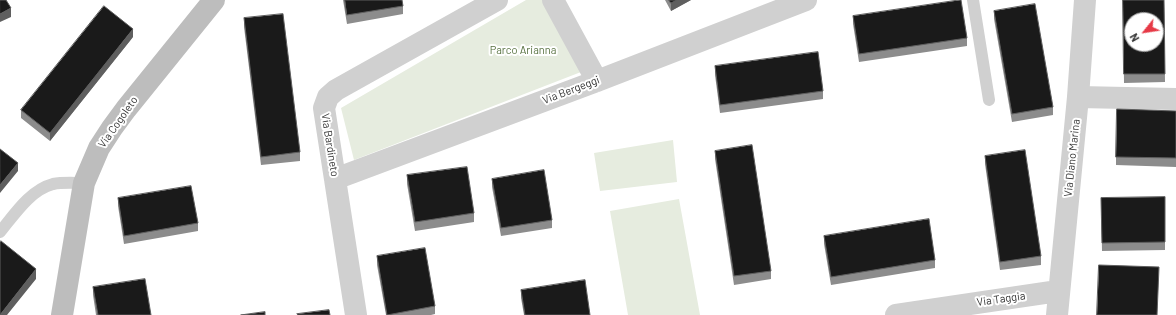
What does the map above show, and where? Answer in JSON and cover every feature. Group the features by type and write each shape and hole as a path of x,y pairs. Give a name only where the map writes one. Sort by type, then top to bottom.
{"street":[{"name":"Via Cogoleto","path":"62,315 84,183 99,148 112,128 214,0"},
{"name":"Via Bardineto","path":"356,315 324,108 328,97 336,90 497,0"},
{"path":"553,0 597,81"},
{"name":"Via Bergeggi","path":"335,179 597,81 806,0"},
{"name":"Via Diano Marina","path":"1057,315 1058,291 1078,97 1085,0"},
{"path":"1078,97 1176,99"},
{"name":"Via Taggia","path":"896,315 1058,291"}],"lane":[{"path":"973,0 989,100"},
{"path":"0,232 33,194 53,184 84,183"}],"green space":[{"name":"Parco Arianna","path":"526,0 545,0 581,72 354,160 341,108"},
{"path":"673,140 677,182 600,191 594,153"},
{"path":"679,199 700,315 628,315 610,211"}],"building":[{"path":"0,0 6,0 11,8 0,14"},
{"path":"345,0 402,0 403,6 347,15"},
{"path":"669,0 677,0 671,3"},
{"path":"961,0 967,38 859,54 853,16"},
{"path":"1123,0 1164,0 1165,74 1124,74"},
{"path":"1035,4 1053,107 1012,114 994,11"},
{"path":"104,6 133,29 50,133 21,110"},
{"path":"283,14 300,152 261,157 244,18"},
{"path":"818,52 823,91 720,105 715,66"},
{"path":"1117,109 1176,111 1176,158 1116,157"},
{"path":"752,145 771,271 734,276 715,151"},
{"path":"0,149 18,163 0,185"},
{"path":"1025,150 1041,256 1000,262 985,156"},
{"path":"467,167 474,213 415,222 407,175"},
{"path":"544,170 552,220 501,228 492,179"},
{"path":"191,186 198,223 124,236 118,198"},
{"path":"1165,197 1165,242 1102,243 1101,198"},
{"path":"929,219 935,260 831,277 824,236"},
{"path":"1,241 36,269 0,315 0,242"},
{"path":"425,248 435,306 387,315 377,256"},
{"path":"1099,265 1159,267 1157,315 1097,315"},
{"path":"145,279 151,315 98,315 93,287"},
{"path":"585,280 590,315 525,315 521,290"},
{"path":"329,310 330,315 297,314"},
{"path":"265,312 265,315 241,315"}]}
